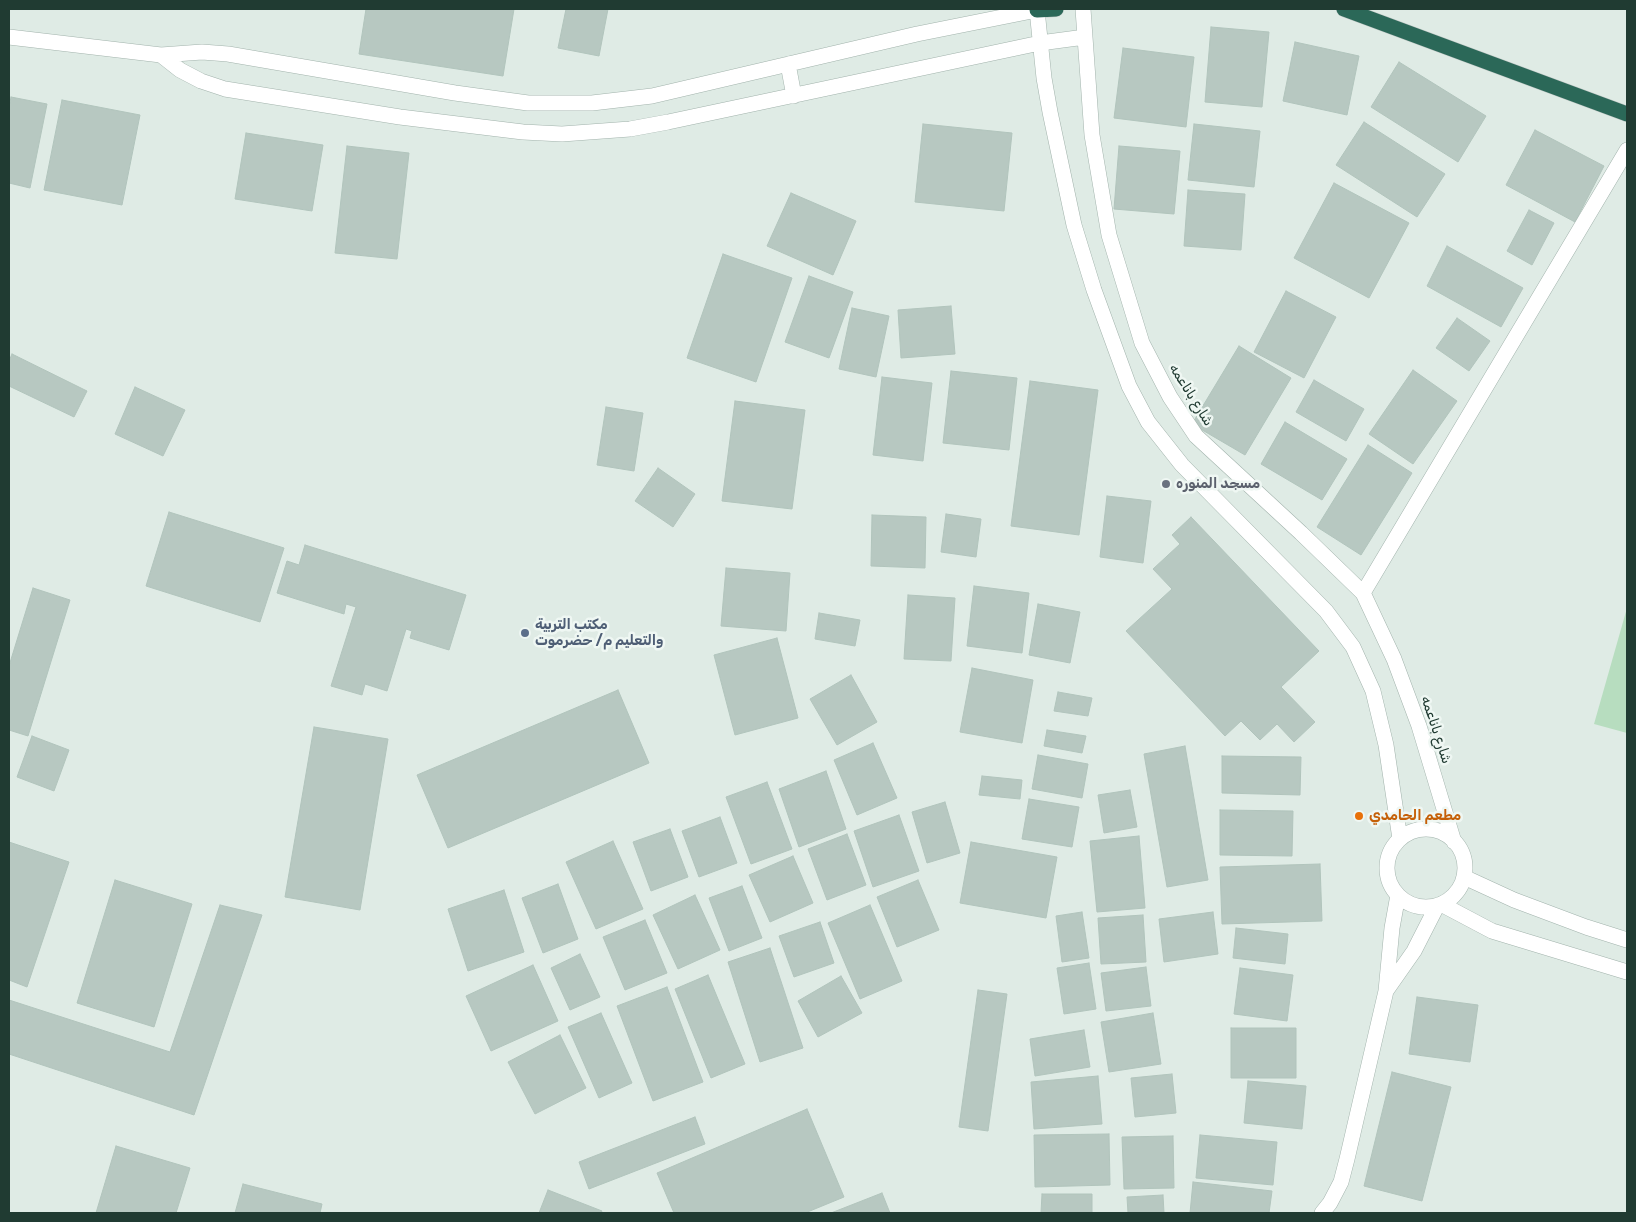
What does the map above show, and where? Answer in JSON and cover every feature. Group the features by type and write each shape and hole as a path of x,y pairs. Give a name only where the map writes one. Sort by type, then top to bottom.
{"highway":[{"path":"1037,10 1056,9"},
{"path":"1344,9 1627,114"}],"street":[{"name":"شارع باناعمه","path":"1082,9 1092,134 1109,235 1142,343 1170,397 1196,436 1301,533 1363,594 1384,634 1407,692 1454,842"},
{"path":"9,37 161,55 202,52 228,54 419,88 528,103 592,104 652,96 917,34 1037,10 1050,112 1074,225 1094,290 1129,386 1148,422 1182,466 1326,611 1353,647 1373,691 1386,745 1400,839"},
{"path":"161,55 187,74 225,89 400,117 523,132 562,134 630,129 668,122 1040,43 1085,37"},
{"path":"788,64 794,96"},
{"path":"1363,594 1627,150"},
{"path":"1422,829 1434,830 1445,834 1454,842 1461,852 1464,864 1464,877 1459,888 1451,898 1439,905 1423,907 1409,904 1398,895 1390,882 1387,867 1393,846 1400,839 1410,832 1422,829"},
{"path":"1464,877 1514,900 1627,940"},
{"path":"1322,1213 1330,1203 1341,1182 1386,992 1390,944 1398,895"},
{"path":"1439,905 1492,931 1627,972"},
{"path":"1386,992 1414,951 1439,905"}],"green space":[{"path":"1627,608 1627,733 1594,724"}],"building":[{"path":"366,9 514,9 503,76 359,54"},
{"path":"566,9 608,9 599,56 558,48"},
{"path":"1211,27 1269,32 1262,107 1205,102"},
{"path":"1295,42 1359,56 1347,115 1283,101"},
{"path":"1123,48 1194,57 1186,127 1114,118"},
{"path":"1399,62 1486,116 1458,162 1371,107"},
{"path":"11,97 47,104 30,188 9,183 9,107"},
{"path":"62,100 140,115 122,205 44,190"},
{"path":"1364,122 1445,174 1417,217 1336,165"},
{"path":"923,124 1012,133 1004,211 915,202"},
{"path":"1194,124 1260,131 1254,187 1188,180"},
{"path":"1535,130 1604,166 1575,222 1506,185"},
{"path":"246,133 323,145 312,211 235,199"},
{"path":"347,146 409,153 397,259 335,253"},
{"path":"1119,146 1180,151 1174,214 1114,209"},
{"path":"1334,183 1409,223 1369,298 1294,258"},
{"path":"1188,190 1245,194 1241,250 1184,246"},
{"path":"791,193 856,221 833,275 767,246"},
{"path":"1529,210 1554,223 1532,265 1507,251"},
{"path":"1447,246 1523,288 1501,327 1427,286"},
{"path":"723,254 792,278 756,382 687,358"},
{"path":"809,276 853,292 829,358 785,342"},
{"path":"1286,291 1336,317 1304,378 1254,352"},
{"path":"951,306 955,354 901,358 898,310"},
{"path":"852,308 889,316 876,377 839,369"},
{"path":"1457,318 1490,341 1469,371 1436,348"},
{"path":"1239,346 1291,378 1245,455 1192,424"},
{"path":"12,354 87,391 74,417 9,386 9,361"},
{"path":"1413,370 1457,401 1413,464 1369,434"},
{"path":"951,371 1017,378 1009,450 943,443"},
{"path":"882,377 932,383 923,461 873,455"},
{"path":"1314,380 1364,409 1346,441 1296,412"},
{"path":"1030,381 1098,390 1079,535 1011,526"},
{"path":"135,387 185,410 163,456 115,434"},
{"path":"735,401 805,410 792,509 722,501"},
{"path":"606,407 643,413 634,471 597,465"},
{"path":"1285,422 1347,459 1322,500 1261,464"},
{"path":"1368,445 1412,473 1361,555 1317,527"},
{"path":"658,468 695,494 673,527 635,501"},
{"path":"1107,496 1151,501 1143,563 1100,557"},
{"path":"169,512 284,548 260,622 146,586"},
{"path":"946,514 981,519 976,557 941,552"},
{"path":"872,515 926,517 925,568 871,566"},
{"path":"1191,517 1319,651 1281,687 1315,722 1294,742 1277,724 1260,740 1241,721 1225,736 1126,631 1172,589 1153,569 1180,544 1172,535"},
{"path":"305,545 466,595 449,650 410,638 412,631 406,629 387,691 365,684 362,695 331,686 356,607 346,604 344,614 277,593 287,561 299,565"},
{"path":"726,568 790,573 786,631 721,626"},
{"path":"974,586 1029,593 1022,653 967,646"},
{"path":"33,588 70,600 28,736 9,730 9,666"},
{"path":"908,595 955,598 951,661 904,659"},
{"path":"1038,604 1080,612 1070,663 1029,655"},
{"path":"819,613 860,620 855,646 815,639"},
{"path":"777,638 798,718 735,735 714,655"},
{"path":"972,668 1033,680 1022,743 960,732"},
{"path":"851,675 877,722 837,745 810,699"},
{"path":"618,690 649,763 448,848 417,775"},
{"path":"1058,692 1092,698 1088,716 1054,711"},
{"path":"314,727 388,739 360,910 285,897"},
{"path":"1047,730 1086,736 1082,753 1044,746"},
{"path":"32,736 69,750 54,791 17,777"},
{"path":"873,743 897,798 857,815 834,760"},
{"path":"1185,746 1208,880 1167,887 1144,754"},
{"path":"1038,755 1088,764 1082,798 1032,789"},
{"path":"1222,756 1301,757 1300,795 1222,793"},
{"path":"826,771 846,829 799,847 779,789"},
{"path":"982,776 1022,780 1020,799 979,795"},
{"path":"767,782 792,849 751,864 726,797"},
{"path":"1130,790 1137,827 1104,833 1098,795"},
{"path":"1029,799 1079,807 1072,847 1022,839"},
{"path":"945,802 960,853 927,863 912,812"},
{"path":"1220,810 1293,811 1292,856 1220,855"},
{"path":"899,815 919,871 873,887 854,831"},
{"path":"720,817 737,863 699,877 682,831"},
{"path":"670,829 688,877 651,891 633,842"},
{"path":"847,834 866,885 827,900 808,849"},
{"path":"1139,836 1145,908 1097,912 1090,841"},
{"path":"613,841 643,909 596,929 566,862"},
{"path":"9,842 69,862 27,987 9,980"},
{"path":"971,842 1057,857 1046,918 960,903"},
{"path":"793,856 813,903 770,922 749,875"},
{"path":"1320,864 1322,921 1222,924 1220,867"},
{"path":"115,880 192,904 154,1027 77,1003"},
{"path":"918,880 939,930 897,947 877,897"},
{"path":"558,884 578,939 543,953 522,898"},
{"path":"742,886 762,938 729,951 709,898"},
{"path":"504,890 524,952 468,971 448,909"},
{"path":"695,895 720,950 678,969 653,915"},
{"path":"220,905 262,915 194,1115 9,1054 9,1000 170,1052"},
{"path":"870,905 902,981 860,999 828,923"},
{"path":"1082,912 1089,958 1062,962 1056,916"},
{"path":"1213,912 1218,954 1164,962 1159,919"},
{"path":"1143,915 1146,962 1101,964 1098,918"},
{"path":"645,920 667,973 625,990 603,937"},
{"path":"820,922 834,963 794,977 779,936"},
{"path":"1236,928 1288,934 1285,964 1233,958"},
{"path":"770,948 803,1048 760,1062 728,962"},
{"path":"580,954 600,997 570,1010 551,968"},
{"path":"1089,963 1096,1009 1064,1014 1057,968"},
{"path":"533,965 558,1021 491,1051 466,996"},
{"path":"1146,967 1151,1006 1106,1011 1101,973"},
{"path":"1240,968 1293,975 1287,1021 1234,1014"},
{"path":"708,975 745,1064 711,1078 675,989"},
{"path":"841,976 862,1013 818,1037 798,1001"},
{"path":"667,987 703,1082 653,1101 617,1006"},
{"path":"978,990 1007,994 988,1131 959,1127"},
{"path":"1417,997 1478,1005 1470,1062 1409,1054"},
{"path":"601,1013 632,1083 599,1098 568,1027"},
{"path":"1153,1013 1161,1064 1109,1072 1101,1022"},
{"path":"1231,1028 1296,1028 1296,1078 1231,1078"},
{"path":"1084,1030 1090,1067 1035,1076 1030,1039"},
{"path":"560,1035 586,1088 535,1114 508,1062"},
{"path":"1392,1072 1451,1087 1422,1201 1364,1186"},
{"path":"1172,1074 1176,1113 1135,1117 1131,1078"},
{"path":"1098,1076 1102,1124 1034,1129 1031,1082"},
{"path":"1248,1081 1306,1086 1302,1129 1244,1123"},
{"path":"807,1109 844,1197 805,1213 674,1213 657,1173"},
{"path":"695,1117 705,1144 589,1189 579,1162"},
{"path":"1109,1134 1110,1185 1035,1187 1034,1135"},
{"path":"1200,1135 1277,1142 1273,1185 1196,1178"},
{"path":"1173,1136 1174,1188 1124,1189 1122,1137"},
{"path":"116,1146 190,1168 176,1213 96,1213"},
{"path":"1193,1182 1272,1191 1269,1213 1190,1213"},
{"path":"243,1184 322,1204 320,1213 235,1213"},
{"path":"548,1190 602,1211 601,1213 539,1213"},
{"path":"882,1193 890,1213 831,1213"},
{"path":"1042,1194 1092,1194 1092,1213 1041,1213"},
{"path":"1163,1195 1164,1213 1128,1213 1127,1197"}],"place":[{"name":"مسجد المنوره","path":"1166,484"},
{"name":"مكتب التربية والتعليم م/ حضرموت","path":"525,633"},
{"name":"مطعم الحامدي","path":"1359,816"}]}
